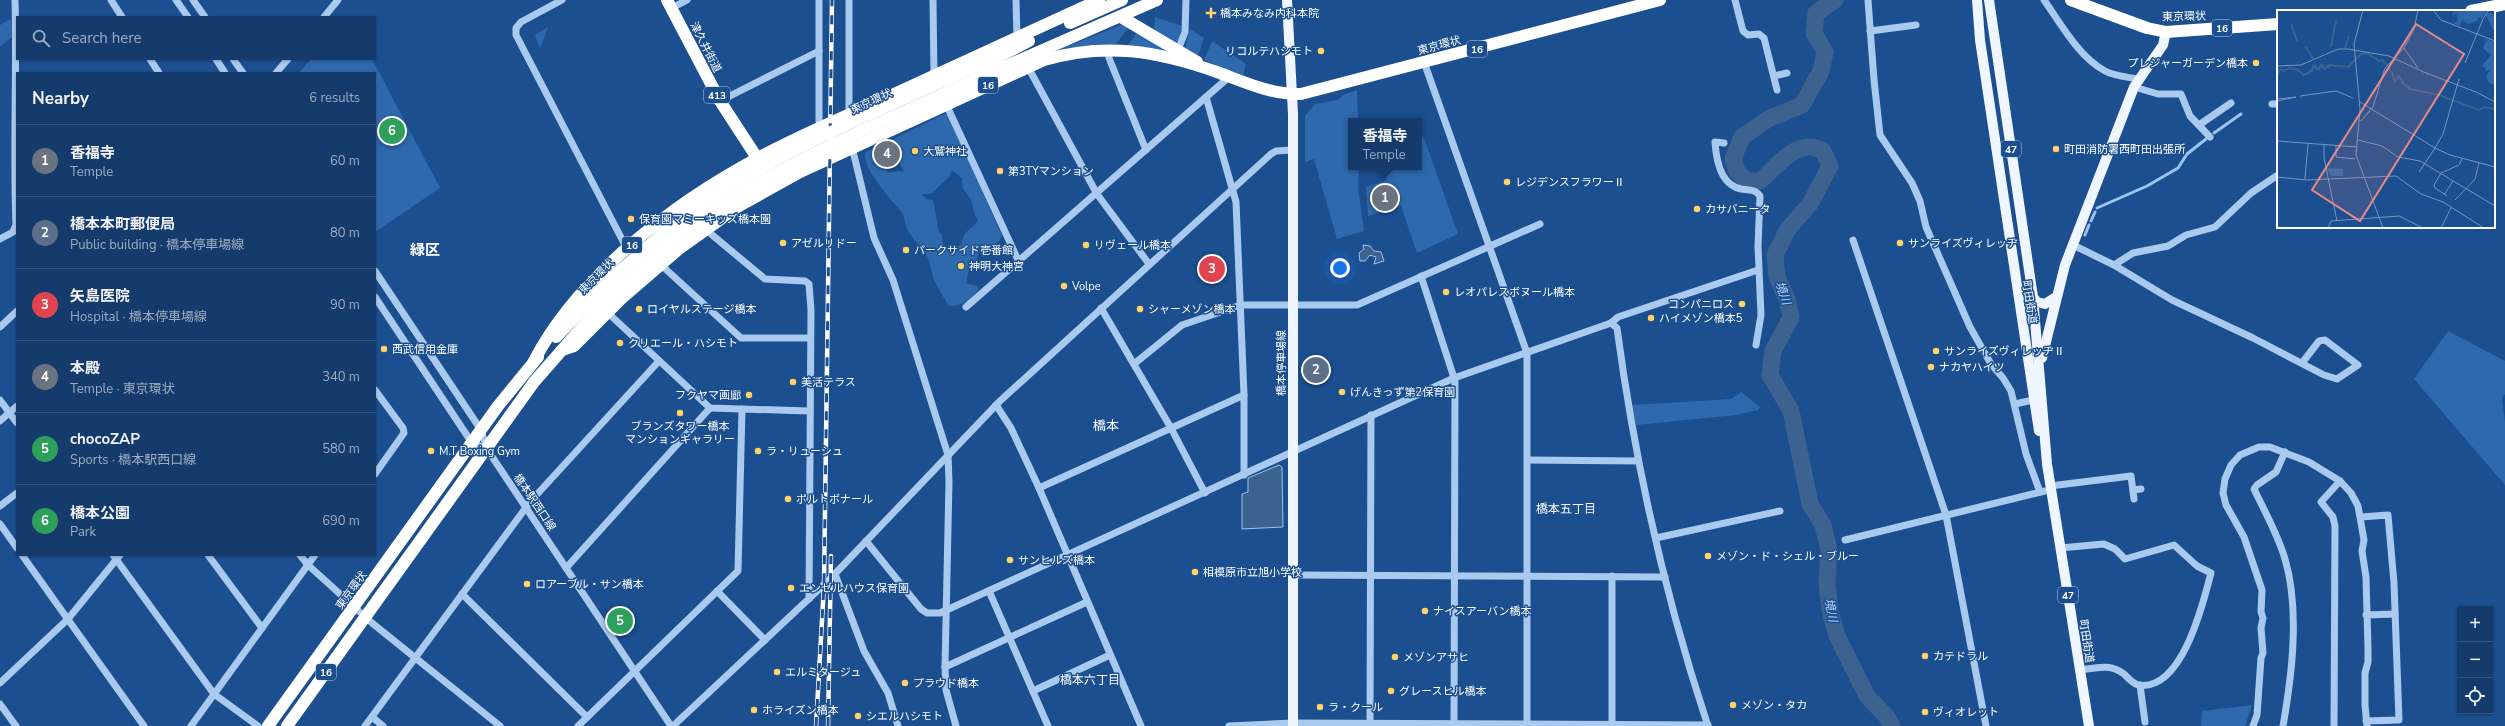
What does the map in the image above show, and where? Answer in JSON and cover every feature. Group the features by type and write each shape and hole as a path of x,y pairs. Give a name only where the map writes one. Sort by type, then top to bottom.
{"highway":[{"name":"16","path":"534,361 547,336 571,306 627,249 699,194 757,158 821,127 1017,38 1104,3 1122,0"},
{"name":"16","path":"1121,17 1157,0"},
{"name":"東京環状","path":"1293,94 1311,92 1660,0"},
{"name":"東京環状","path":"2071,0 2147,28 2166,32 2277,24"},
{"name":"東京環状","path":"1002,61 1104,3"},
{"name":"津久井街道","path":"670,4 720,101 774,186"},
{"path":"2476,10 2505,4"},
{"name":"16","path":"1121,17 1214,71"},
{"name":"東京環状","path":"268,726 355,608 481,430 534,361 609,281 674,232 724,190 770,163 1002,61 1121,17"},
{"name":"16","path":"562,350 574,346 660,264 705,229 774,186 894,127 1028,67 1080,50 1108,49 1144,52 1214,71 1270,91 1293,94"},
{"path":"880,101 886,104 895,121 894,127"},
{"name":"東京環状","path":"286,726 366,618 534,382 611,294 674,232"}],"main road":[{"name":"橋本停車場線","path":"1287,0 1293,94 1293,725"},
{"name":"町田街道","path":"1977,0 1980,40 2017,295 2035,372 2050,488 2089,726"},
{"name":"町田街道","path":"1989,0 2033,297 2036,332"},
{"name":"47","path":"2035,372 2048,318 2073,245 2136,83 2164,45 2166,32"},
{"name":"47","path":"1995,143 2010,141"},
{"path":"2017,295 2034,311 2048,318"},
{"path":"2033,297 2037,302 2046,304 2056,297"},
{"name":"47","path":"2035,372 2030,347 2036,332 2048,318"},
{"name":"町田街道","path":"2035,372 2033,400 2047,464"}],"street":[{"path":"0,239 13,232 16,228 15,0"},
{"path":"111,0 121,16"},
{"path":"176,0 187,16"},
{"path":"193,0 204,16"},
{"path":"325,16 338,0"},
{"path":"562,0 521,22 516,28 516,35 627,249"},
{"path":"670,4 687,0"},
{"path":"819,0 819,121 821,127"},
{"path":"849,0 849,115"},
{"path":"933,0 934,76"},
{"path":"1016,0 1017,38"},
{"path":"1178,50 1185,32 1186,0"},
{"path":"1735,0 1743,31 1748,34 1759,34 1764,38 1777,90"},
{"path":"1868,0 1880,135 1912,183 1920,201 1926,227 1953,292 1980,346 2009,387 2026,454 2040,492"},
{"path":"2044,0 2075,43 2097,65 2106,71 2158,94 2181,94 2190,116 2210,137"},
{"path":"1870,31 1916,25"},
{"path":"1108,49 1109,58 1146,150"},
{"path":"720,101 818,51"},
{"path":"151,60 158,72"},
{"path":"217,60 225,72"},
{"path":"234,60 242,72"},
{"path":"277,72 287,60"},
{"path":"1424,62 1527,353 1527,725"},
{"path":"1028,67 1097,194 1149,264"},
{"path":"1774,76 1787,73"},
{"path":"966,307 1229,77"},
{"path":"1206,97 1234,189 1241,305 1244,395 1244,475"},
{"path":"2199,125 2231,103"},
{"path":"946,104 1019,262"},
{"path":"1724,143 1715,142 1716,156 1725,178 1739,189 1752,190 1760,196 1758,270 1761,321 1756,345"},
{"path":"852,148 874,238 894,286 948,455 949,482 945,667 948,702 956,726"},
{"path":"672,726 835,574 996,405 1149,264 1234,189 1270,154 1276,151 1293,150"},
{"path":"2114,265 2133,253 2168,246 2186,235 2215,227 2251,193 2277,176"},
{"path":"1134,364 1181,326 1241,305 1357,305 1540,224"},
{"path":"705,229 765,279 805,281 809,284 811,310 809,411 809,599"},
{"path":"1854,240 1946,515 1986,726"},
{"path":"2073,245 2114,265 2172,300 2254,338 2324,376 2336,379 2358,365 2325,340 2319,341 2302,363"},
{"path":"660,264 741,338 810,338"},
{"path":"866,541 921,609 927,613 946,611 952,606 989,591 1205,493 1370,415 1454,378 1612,323 1618,317 1758,270"},
{"name":"橋本駅西口線","path":"376,273 481,430 487,449 526,509 634,672 672,726"},
{"path":"1421,276 1454,378 1454,725"},
{"path":"376,299 472,443 487,449"},
{"path":"1101,308 1171,428 1205,493"},
{"path":"0,327 16,312"},
{"path":"608,313 710,408 809,411"},
{"path":"1229,726 1708,726 1681,642 1665,577 1630,422 1617,328 1612,323"},
{"path":"366,726 526,509 659,361"},
{"path":"376,391 403,428 404,433 376,473"},
{"path":"1039,488 1244,395"},
{"path":"0,400 16,422"},
{"path":"2014,404 2033,400"},
{"path":"996,405 1011,428 1039,488 1141,726"},
{"path":"0,421 16,407"},
{"path":"566,568 710,408"},
{"path":"578,726 717,592 739,567 742,409"},
{"path":"1370,415 1370,725"},
{"path":"2253,726 2257,715 2261,658 2263,653 2261,644 2262,590 2244,537 2226,505 2223,493 2225,480 2231,465 2240,455 2259,447 2270,447 2309,462 2340,481 2351,493 2361,517 2364,540 2362,551 2366,577 2368,648 2365,673 2367,723 2399,720 2395,614 2388,515 2361,517"},
{"path":"2283,726 2291,676 2292,602 2289,576 2280,545 2254,490 2257,485 2276,472 2285,452"},
{"path":"1528,460 1638,461"},
{"path":"1845,540 2040,492 2050,488 2131,476 2134,499"},
{"path":"2334,726 2335,526 2333,517 2321,502 2340,481"},
{"path":"2132,490 2141,489"},
{"path":"0,506 16,494"},
{"path":"1656,538 1780,511"},
{"path":"0,524 16,547"},
{"path":"2060,548 2104,544 2115,549 2125,558 2174,544 2198,566 2211,573 2201,610 2188,642 2169,675 2158,681 2140,685 2133,683 2117,669 2110,667 2080,670"},
{"path":"23,556 144,726"},
{"path":"0,683 68,619 116,556 214,694 258,726"},
{"path":"209,556 262,628"},
{"path":"301,556 308,565 366,618 500,726"},
{"path":"191,726 314,556"},
{"path":"835,574 864,651 888,693 898,726"},
{"path":"1293,575 1665,577"},
{"path":"1612,576 1612,725"},
{"path":"989,591 1048,726"},
{"path":"717,592 765,640"},
{"path":"462,594 587,717"},
{"path":"945,667 1087,602"},
{"path":"2366,615 2395,614"},
{"path":"1032,691 1110,655"},
{"path":"2140,685 2145,722"},
{"path":"0,704 16,726"},
{"path":"372,717 384,726"}],"shaded area":[{"path":"1155,17 1182,26 1179,41 1175,43 1154,29"},
{"path":"11,19 12,37 0,47 0,25"},
{"path":"1121,25 1129,27 1116,44 1091,45 1049,54"},
{"path":"548,27 540,49 535,35"},
{"path":"1190,29 1204,38 1198,56 1185,48"},
{"path":"1138,31 1183,58 1127,46"},
{"path":"1212,41 1246,64 1243,76 1204,60"},
{"path":"310,60 373,60 440,188 376,231 376,72 300,72"},
{"path":"1357,90 1358,118 1348,118 1348,170 1359,170 1358,188 1364,231 1337,239 1314,159 1305,162 1305,116 1315,104 1338,100 1343,95"},
{"name":"神明大神宮","path":"945,114 948,114 1002,236 999,241 978,254 977,263 969,270 966,283 977,286 978,290 962,304 949,306 942,295 935,282 927,256 913,239 906,226 901,211 876,181 867,164 865,157 866,152","holes":["886,150 889,150 900,159 900,166 905,171 888,172 878,159","952,170 962,178 963,187 970,198 978,220 966,233 962,244 952,251 948,251 942,242 942,234 939,232 933,200 926,199 922,194 931,194 949,177"]},
{"path":"1422,135 1458,234 1417,253 1401,206 1368,216 1366,187 1387,180 1384,170 1422,170"},
{"path":"1363,245 1370,246 1374,251 1381,252 1384,261 1374,264 1376,257 1370,255 1365,261 1360,261 1359,253 1364,249"},
{"path":"2448,331 2505,361 2505,394 2502,398 2505,422 2505,485 2414,379"},
{"path":"1741,392 1760,407 1758,410 1736,415 1636,425 1631,405 1731,399"},
{"path":"1279,465 1282,467 1283,527 1242,529 1242,494 1248,492 1248,478"},
{"path":"2252,705 2245,726 2201,726 2202,711"}],"waterway":[{"name":"境川","path":"1835,0 1816,13 1814,33 1825,52 1821,71 1802,105 1768,119 1742,137 1733,159 1737,171 1746,181 1760,181 1781,161 1797,150 1805,147 1814,147 1823,151 1830,166 1810,204 1788,229 1775,255 1777,277 1787,299 1791,317 1773,351 1770,375 1791,411 1810,504 1823,525 1829,550 1827,584 1830,611 1837,636 1867,696 1887,717 1892,726"},
{"path":"2214,133 2241,114"},
{"path":"2097,208 2147,186 2178,168 2187,154 2206,139"},
{"path":"2091,221 2095,212"},
{"path":"2085,235 2089,225"}],"railway":[{"path":"816,726 824,585 832,0"},
{"path":"828,726 831,556"}],"place":[{"name":"橋本みなみ内科本院","path":"1211,13"},
{"name":"リコルテハシモト","path":"1321,51"},
{"name":"プレジャーガーデン橋本","path":"2256,63"},
{"name":"橋本公園","path":"392,131"},
{"name":"町田消防署西町田出張所","path":"2056,149"},
{"name":"大鷲神社","path":"915,151"},
{"name":"本殿","path":"887,154"},
{"name":"第3TYマンション","path":"1000,171"},
{"name":"レジデンスフラワーⅡ","path":"1507,182"},
{"name":"香福寺","path":"1385,198"},
{"name":"カサバニータ","path":"1697,209"},
{"name":"保育園マミーキッズ橋本園","path":"631,219"},
{"name":"アゼルリドー","path":"783,243"},
{"name":"サンライズヴィレッヂ","path":"1900,243"},
{"name":"リヴェール橋本","path":"1086,245"},
{"name":"パークサイド壱番館","path":"906,250"},
{"name":"神明大神宮","path":"961,266"},
{"name":"矢島医院","path":"1212,269"},
{"name":"Volpe","path":"1064,286"},
{"name":"レオパレスボヌール橋本","path":"1446,292"},
{"name":"コンパニロス","path":"1742,304"},
{"name":"ロイヤルステージ橋本","path":"639,309"},
{"name":"シャーメゾン橋本","path":"1140,309"},
{"name":"ハイメゾン橋本5","path":"1651,318"},
{"name":"クリエール・ハシモト","path":"620,343"},
{"name":"西武信用金庫","path":"384,349"},
{"name":"サンライズヴィレッヂⅡ","path":"1936,351"},
{"name":"ナカヤハイツ","path":"1931,367"},
{"name":"橋本本町郵便局","path":"1316,370"},
{"name":"美活テラス","path":"793,382"},
{"name":"げんきっず第2保育園","path":"1342,392"},
{"name":"フクヤマ画廊","path":"749,395"},
{"name":"ブランズタワー橋本 マンションギャラリー","path":"680,413"},
{"name":"M.T Boxing Gym","path":"431,451"},
{"name":"ラ・リューシュ","path":"758,451"},
{"name":"ポルトボナール","path":"788,499"},
{"name":"メゾン・ド・シェル・ブルー","path":"1708,556"},
{"name":"サンヒルズ橋本","path":"1010,560"},
{"name":"相模原市立旭小学校","path":"1195,572"},
{"name":"ロアーブル・サン橋本","path":"527,584"},
{"name":"エンゼルハウス保育園","path":"791,588"},
{"name":"ナイスアーバン橋本","path":"1425,611"},
{"name":"chocoZAP","path":"620,621"},
{"name":"カテドラル","path":"1925,656"},
{"name":"メゾンアサヒ","path":"1395,657"},
{"name":"エルミタージュ","path":"777,672"},
{"name":"プラウド橋本","path":"905,683"},
{"name":"グレースヒル橋本","path":"1391,691"},
{"name":"メゾン・タカ","path":"1733,705"},
{"name":"ラ・クール","path":"1320,707"},
{"name":"ホライズン橋本","path":"754,710"},
{"name":"ヴィオレット","path":"1925,712"},
{"name":"シエルハシモト","path":"858,716"}],"district":[{"name":"緑区","path":"425,250"},
{"name":"橋本","path":"1106,425"},
{"name":"橋本五丁目","path":"1566,509"},
{"name":"橋本六丁目","path":"1090,680"}]}
